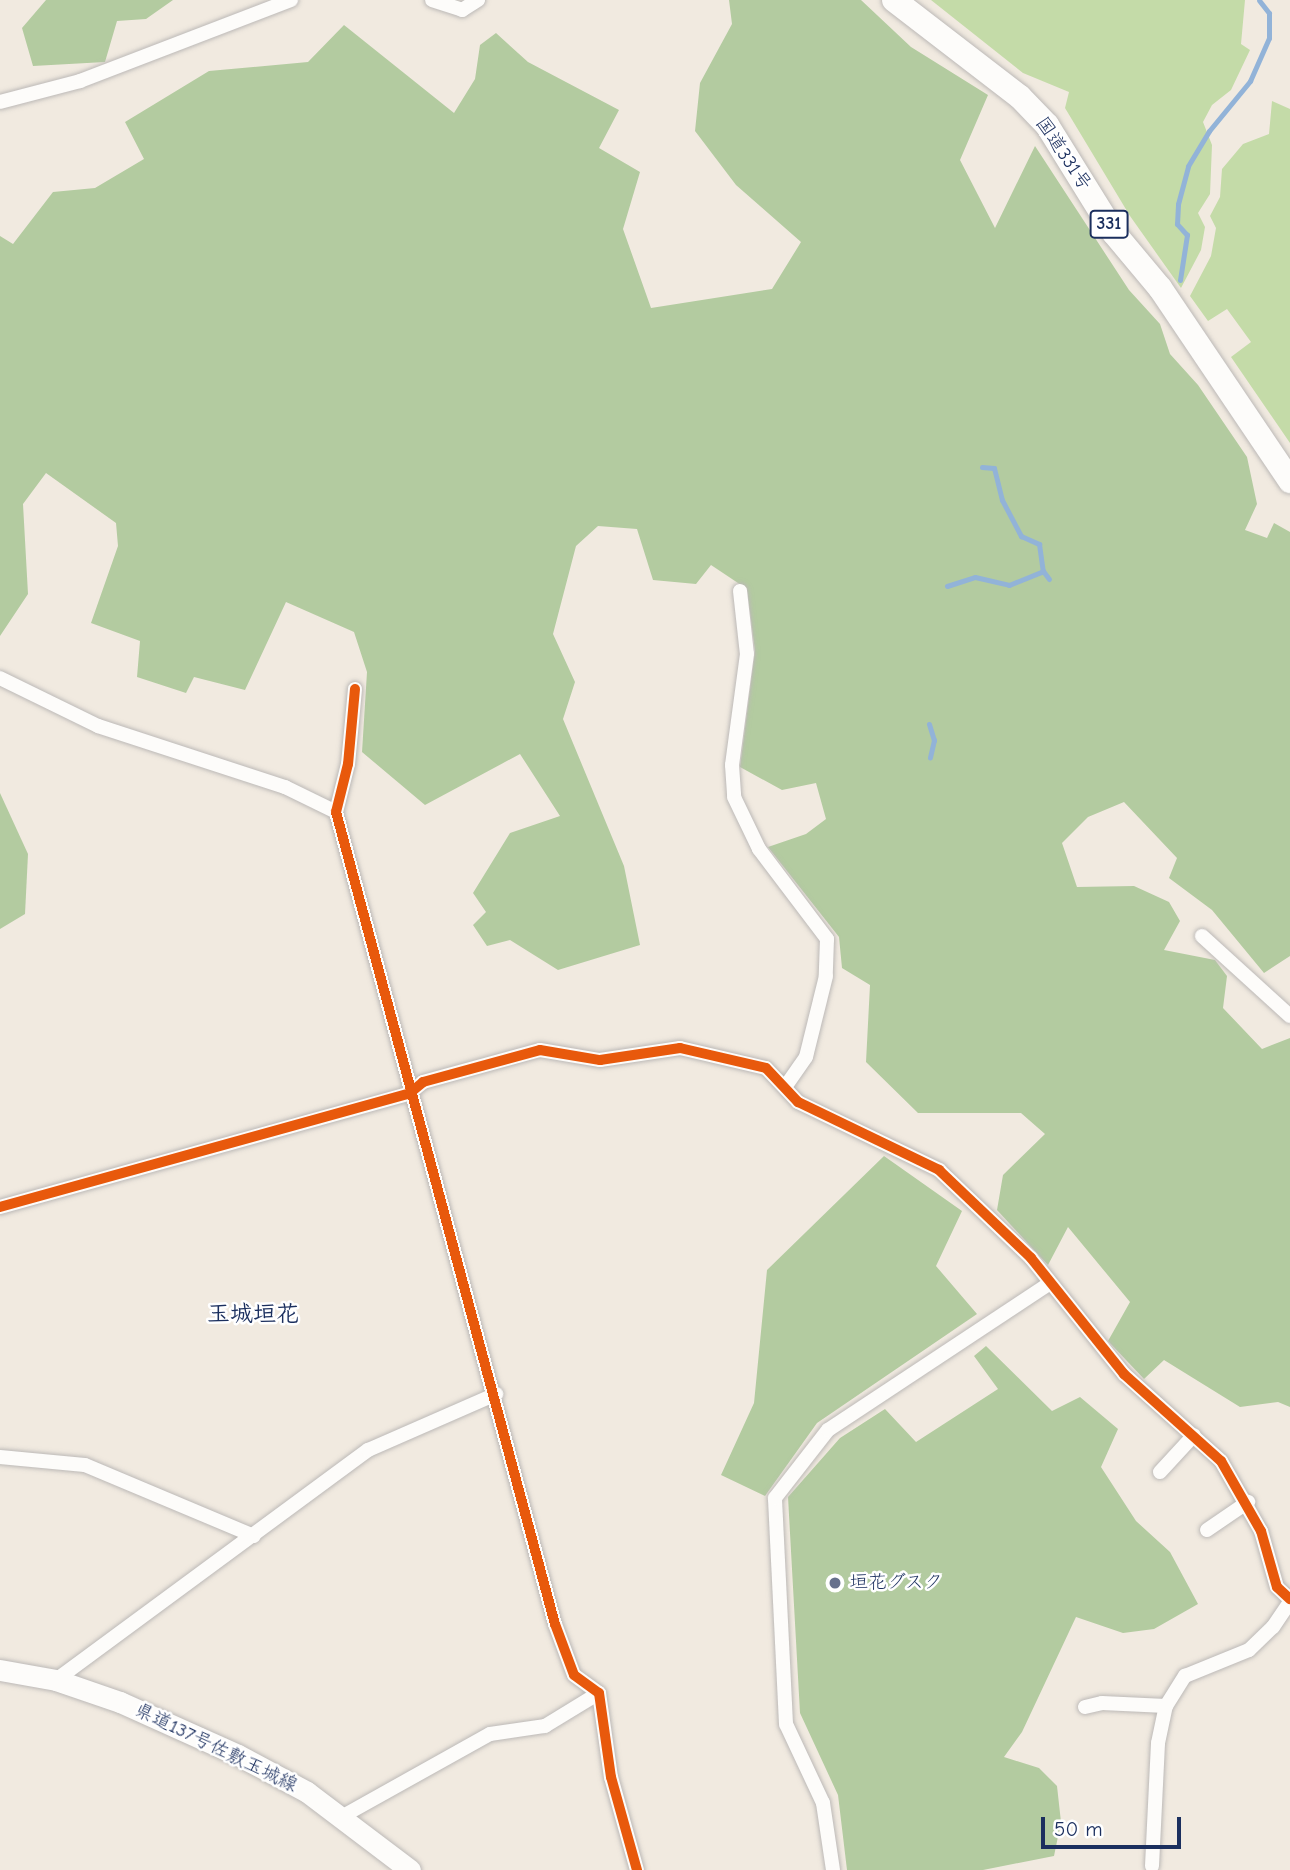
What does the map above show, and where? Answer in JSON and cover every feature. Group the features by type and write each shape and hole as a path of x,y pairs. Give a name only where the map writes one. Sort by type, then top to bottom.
{"highway":[{"name":"国道331号","path":"894,0 1020,97 1047,125 1114,233 1160,288 1290,481"}],"main road":[{"name":"県道137号佐敷玉城線","path":"0,1670 56,1680 179,1727 307,1791 410,1870"}],"street":[{"path":"0,102 80,81 291,0"},
{"path":"432,0 462,10 478,0"},
{"path":"740,591 747,654 732,765 734,797 766,861 827,939 826,976 806,1057 786,1086"},
{"path":"0,678 98,726 285,787 336,812"},
{"path":"355,689 348,764 336,812 410,1093 496,1394 555,1624 574,1675 599,1693 611,1777 637,1870"},
{"path":"1202,936 1290,1016"},
{"path":"0,1207 410,1093 423,1082 540,1050 600,1060 680,1048 766,1068 786,1086 798,1102 939,1170 1031,1258 1124,1374 1221,1461 1248,1502 1277,1587 1290,1601 1273,1627 1249,1650 1185,1676 1166,1706 1158,1743 1155,1869"},
{"path":"833,1870 823,1803 786,1724 775,1498 828,1430 1050,1283"},
{"path":"56,1680 368,1450 496,1394"},
{"path":"1160,1472 1194,1435"},
{"path":"0,1457 85,1465 254,1536"},
{"path":"1207,1530 1248,1502"},
{"path":"343,1816 490,1734 545,1726 599,1693"},
{"path":"1085,1707 1102,1703 1166,1706"}],"green space":[{"path":"46,0 173,0 146,19 117,21 105,62 33,66 22,28"},
{"path":"729,0 861,0 911,47 988,95 960,160 995,228 1035,146 1129,290 1160,324 1170,354 1198,385 1247,457 1257,504 1245,530 1267,538 1274,523 1290,532 1290,956 1264,973 1212,910 1169,878 1177,858 1124,802 1088,817 1062,843 1077,887 1134,886 1169,902 1180,921 1164,950 1215,960 1227,976 1223,1008 1262,1049 1290,1038 1290,1407 1278,1402 1240,1407 1164,1360 1144,1379 1108,1341 1130,1302 1068,1227 1048,1265 997,1210 1003,1175 1045,1134 1021,1113 918,1113 866,1062 870,985 842,968 839,937 768,847 806,834 826,819 816,783 782,790 740,767 755,651 747,589 711,565 696,584 653,580 637,529 598,526 576,546 553,634 575,682 563,719 624,866 640,945 558,970 510,940 487,946 473,925 486,912 473,893 510,833 560,816 520,754 425,805 362,752 367,672 354,632 286,602 245,690 194,677 186,693 137,677 140,641 91,623 118,546 116,523 46,473 23,504 28,594 0,636 0,236 13,244 53,192 95,188 144,159 125,122 209,71 308,62 344,25 454,113 475,79 480,45 496,33 528,62 619,110 599,148 640,172 623,229 651,308 772,289 801,242 736,185 695,131 700,83 732,24"},
{"path":"931,0 1245,0 1241,44 1250,50 1231,90 1212,105 1203,122 1212,145 1210,194 1198,213 1205,227 1201,250 1181,288 1130,216 1065,108 1069,92 1023,73"},
{"path":"1272,101 1290,109 1290,443 1231,357 1251,342 1227,309 1208,321 1190,296 1211,256 1216,228 1210,216 1220,197 1222,169 1243,144 1269,134"},
{"path":"0,793 28,854 25,914 0,929"},
{"path":"884,1156 962,1211 936,1266 977,1314 817,1423 765,1496 721,1475 754,1403 767,1270"},
{"path":"986,1346 1052,1411 1080,1397 1118,1429 1101,1467 1136,1521 1170,1552 1198,1604 1154,1629 1123,1633 1076,1617 1022,1732 1004,1757 1039,1768 1057,1786 1061,1822 1054,1856 983,1870 847,1870 838,1795 800,1713 788,1497 840,1438 885,1409 916,1442 998,1389 974,1356"}],"waterway":[{"path":"1180,280 1187,235 1177,224 1178,204 1188,166 1209,131 1250,81 1269,38 1269,13 1259,0"},
{"path":"982,467 994,468 1002,500 1021,536 1039,544 1043,571"},
{"path":"947,586 975,577 1009,585 1043,571 1049,579"},
{"path":"929,724 934,740 930,758"}],"cycle path":[{"path":"355,689 348,764 336,812 555,1624 574,1675 599,1693 611,1777 637,1870"},
{"path":"0,1207 410,1093 423,1082 540,1050 600,1060 680,1048 766,1068 798,1102 939,1170 1031,1258 1124,1374 1221,1461 1261,1531 1277,1587 1290,1599"}],"place":[{"name":"垣花グスク","path":"835,1583"}],"district":[{"name":"玉城垣花","path":"253,1314"}]}
